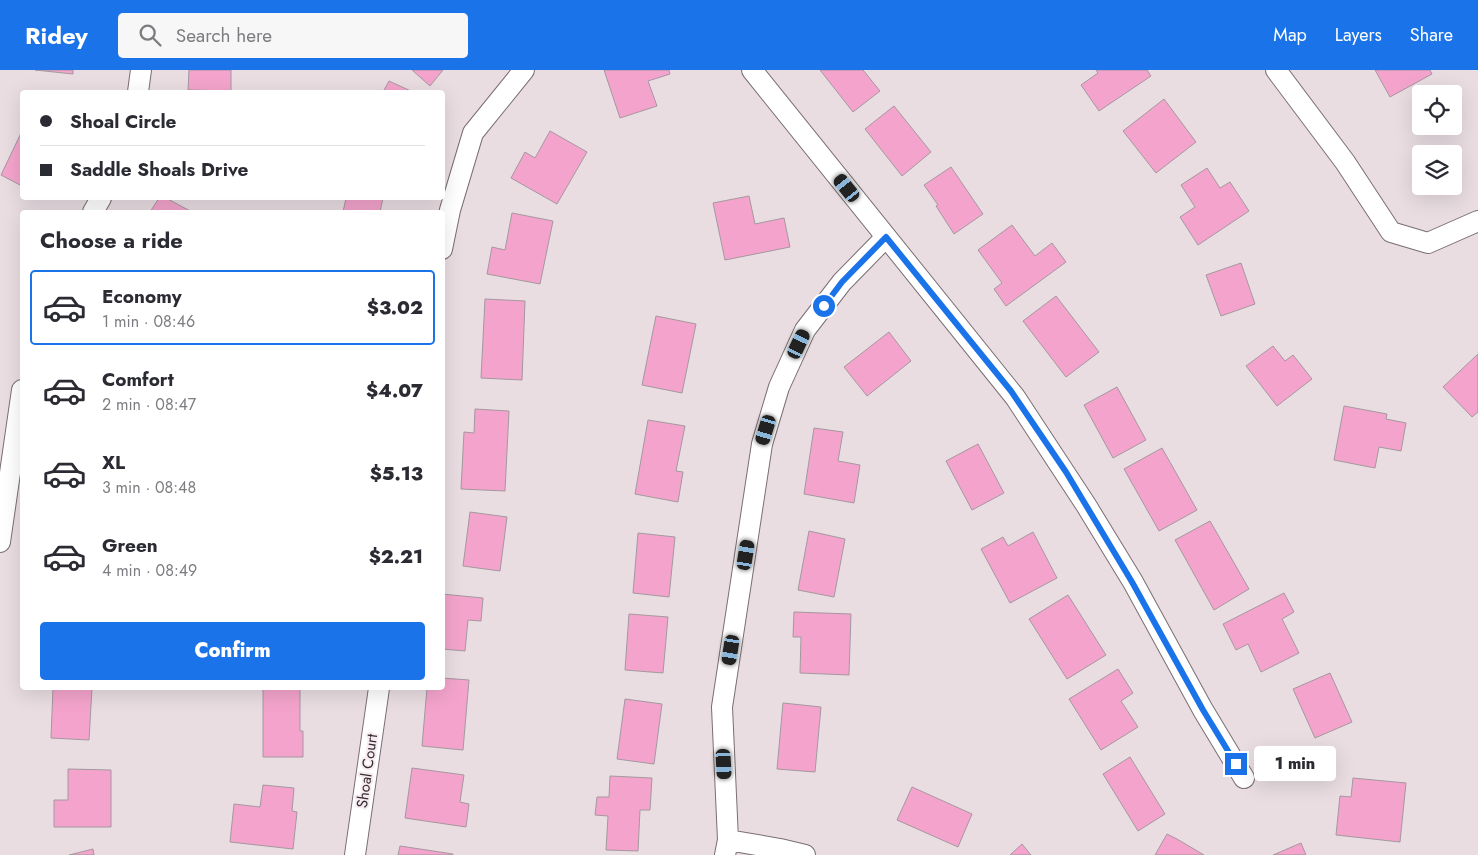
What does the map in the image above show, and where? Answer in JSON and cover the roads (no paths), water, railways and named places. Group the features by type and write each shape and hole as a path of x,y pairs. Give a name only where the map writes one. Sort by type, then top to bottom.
{"street":[{"path":"138,90 141,70"},
{"path":"445,234 450,210 473,133 524,70"},
{"path":"752,70 1011,391 1074,485 1244,778"},
{"path":"1276,70 1345,162 1391,232 1428,243 1478,221"},
{"path":"805,855 780,849 727,848 722,707 762,444 779,387 805,330 842,282 886,237"},
{"path":"0,542 20,404"},
{"name":"Shoal Court","path":"355,855 379,690"}]}
